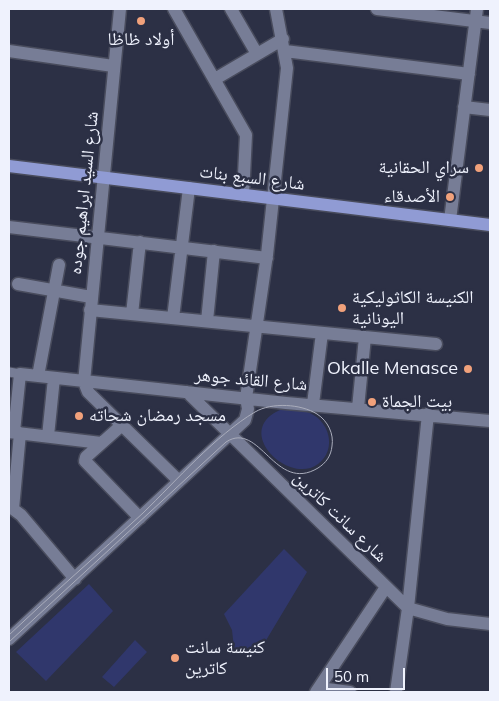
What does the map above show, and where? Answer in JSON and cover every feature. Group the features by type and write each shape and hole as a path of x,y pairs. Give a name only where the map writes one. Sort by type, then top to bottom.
{"main road":[{"name":"شارع السبع بنات","path":"9,166 490,225"}],"street":[{"name":"شارع السيد ابراهيم جوده","path":"84,382 90,303 120,9"},
{"path":"174,9 247,138 243,195"},
{"path":"231,9 256,54"},
{"path":"9,638 245,420 248,409 246,398 267,258 287,68 276,9"},
{"path":"376,9 476,15 490,23"},
{"path":"450,220 476,15"},
{"path":"215,79 256,54 284,45 469,74"},
{"path":"9,51 113,66"},
{"path":"464,107 490,110"},
{"path":"173,318 189,188"},
{"path":"9,227 267,258"},
{"path":"132,314 140,242"},
{"path":"207,321 214,251"},
{"path":"38,376 59,265"},
{"path":"18,284 54,291 132,314 436,344"},
{"path":"313,404 322,333"},
{"path":"358,408 364,337"},
{"path":"14,373 11,507 75,579"},
{"name":"شارع القائد جوهر","path":"14,373 84,382 490,421"},
{"path":"48,436 54,378"},
{"path":"84,382 88,392 179,481"},
{"name":"شارع سانت كاترين","path":"187,392 349,548 408,608 447,619 490,624"},
{"path":"396,692 408,608 428,414"},
{"path":"122,424 86,457 85,461 140,518"},
{"path":"14,432 101,443"},
{"path":"317,690 386,587"},
{"path":"317,690 350,692"}],"shaded area":[{"path":"280,410 307,412 321,421 328,435 329,443 328,451 318,464 306,469 293,468 281,462 270,453 263,442 262,430 267,419"},
{"path":"284,549 307,572 259,652 248,648 234,648 232,630 224,614"},
{"path":"89,584 113,611 46,681 16,652"},
{"path":"135,640 147,652 114,687 102,677"}],"tram line":[{"path":"9,635 143,513 211,446 255,412 270,407 295,406 317,414 327,424 331,432 332,441 329,456 318,468 303,473 290,472 249,440 238,438 226,442 9,642"}],"place":[{"name":"أولاد ظاظا","path":"141,21"},
{"name":"سراي الحقانية","path":"479,168"},
{"name":"الأصدقاء","path":"450,197"},
{"name":"الكنيسة الكاثوليكية اليونانية","path":"342,308"},
{"name":"Okalle Menasce","path":"468,369"},
{"name":"بيت الجماة","path":"372,402"},
{"name":"مسجد رمضان شحاته","path":"79,416"},
{"name":"كنيسة سانت كاترين","path":"175,658"}]}
